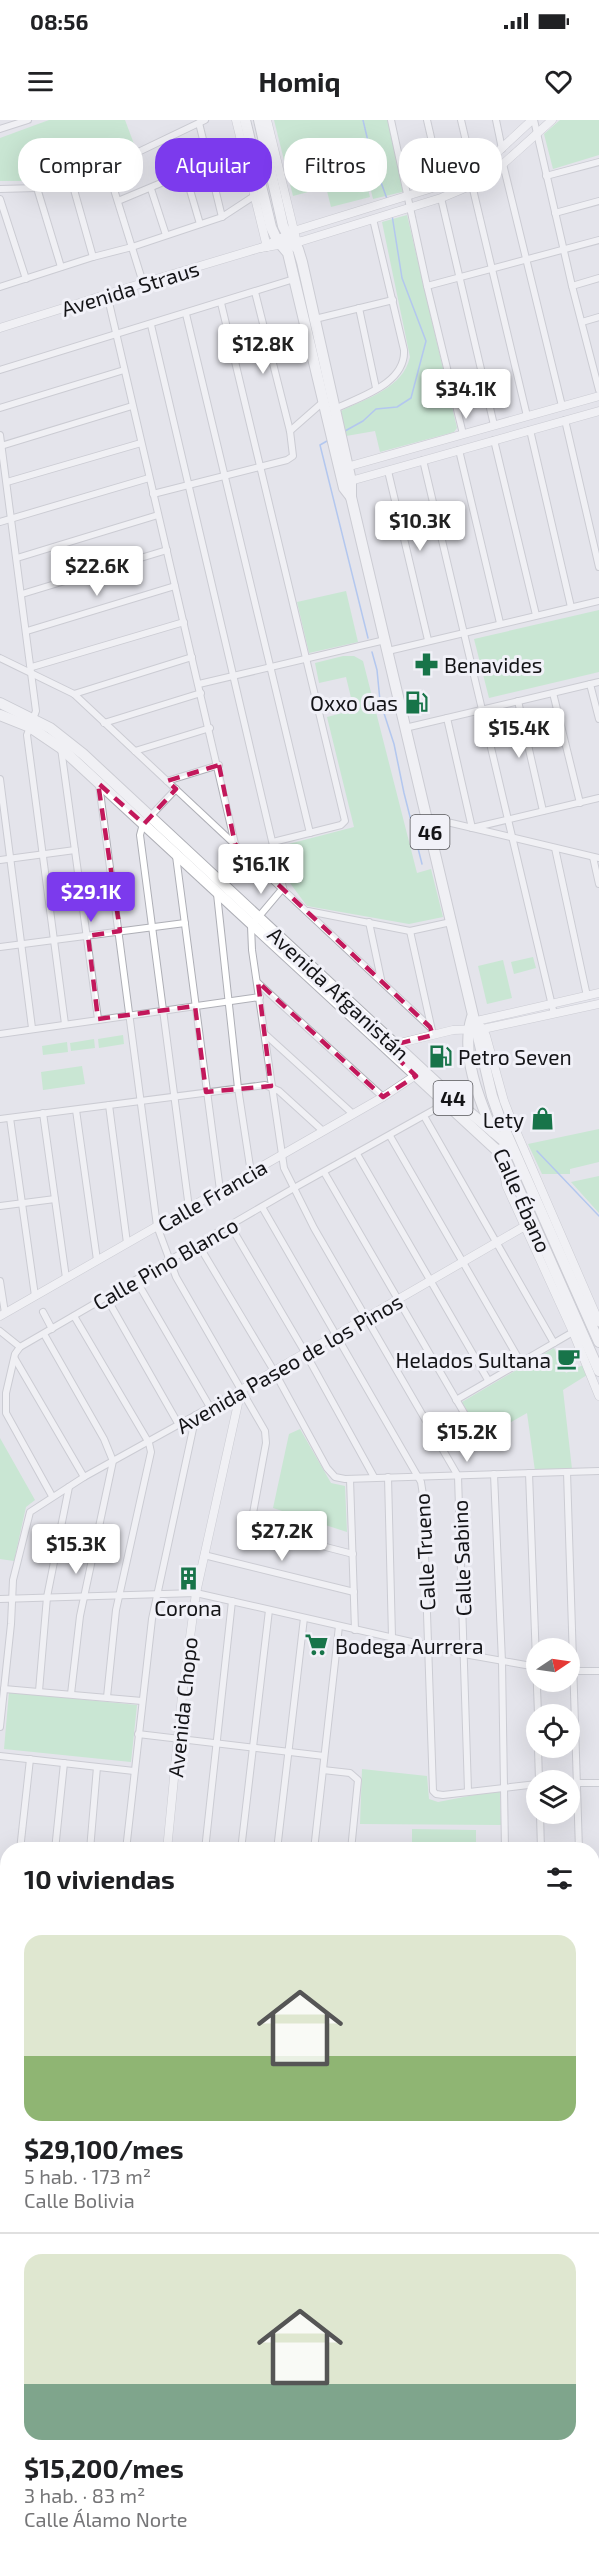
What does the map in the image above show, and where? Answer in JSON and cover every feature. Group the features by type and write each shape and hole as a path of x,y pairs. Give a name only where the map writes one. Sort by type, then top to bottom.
{"main road":[{"name":"46","path":"245,120 265,205 289,241 288,253 323,402 344,468"},
{"name":"46","path":"258,120 289,241 315,319 335,409 347,482 387,645 473,1025"},
{"name":"Avenida Afganistán","path":"0,703 32,723 61,736 254,921 450,1102 503,1156"},
{"name":"Avenida Afganistán","path":"0,715 32,723 98,783 147,820 176,855 217,894 254,921"},
{"name":"Calle Ébano","path":"473,1025 470,1054 474,1076 494,1135 555,1282 599,1371"},
{"name":"Calle Ébano","path":"473,1025 492,1096 535,1200 555,1230 599,1342"},
{"name":"Avenida Afganistán","path":"450,1102 513,1148"},
{"path":"535,1200 540,1185"}],"street":[{"path":"0,129 14,122 28,120"},
{"path":"236,120 264,247"},
{"path":"267,120 289,241"},
{"path":"391,120 427,286 463,434"},
{"path":"427,120 431,138"},
{"path":"461,120 465,138"},
{"path":"496,120 500,138"},
{"path":"502,149 533,120 599,390"},
{"path":"552,120 503,164 561,406"},
{"path":"143,150 202,122 205,138"},
{"path":"546,176 599,162"},
{"path":"118,201 155,187"},
{"path":"0,189 18,189"},
{"path":"151,189 166,235"},
{"path":"38,192 61,267"},
{"path":"74,192 93,257"},
{"path":"115,192 142,283"},
{"path":"191,192 200,224"},
{"path":"216,192 222,217"},
{"path":"289,241 377,205 418,192"},
{"path":"289,241 377,218 455,192"},
{"path":"474,192 527,416"},
{"path":"254,196 265,205"},
{"path":"0,287 222,217 254,196"},
{"path":"441,198 494,425"},
{"path":"0,199 26,279"},
{"path":"555,213 599,201"},
{"path":"335,409 392,379 404,362 404,351 377,218"},
{"path":"427,286 599,240"},
{"name":"Avenida Straus","path":"0,326 289,241"},
{"path":"0,370 294,279"},
{"path":"572,286 599,279"},
{"path":"153,494 189,483 287,460 293,456 290,431 255,292"},
{"path":"107,294 166,550 219,765 235,844"},
{"path":"315,319 393,300"},
{"path":"220,303 345,821 341,825 273,842"},
{"path":"358,308 376,388"},
{"path":"186,314 310,833"},
{"path":"582,322 599,317"},
{"path":"151,325 283,888"},
{"path":"591,359 599,357"},
{"path":"0,408 124,370"},
{"path":"344,468 599,396"},
{"path":"290,431 323,402"},
{"path":"2,446 132,406"},
{"path":"347,482 599,411"},
{"path":"565,420 599,567"},
{"path":"530,430 572,607"},
{"path":"0,435 36,711 27,735 65,1024"},
{"path":"494,440 536,615"},
{"path":"7,482 141,442"},
{"path":"459,450 500,623"},
{"path":"423,460 554,1014"},
{"path":"388,471 428,640"},
{"path":"0,522 149,478"},
{"path":"17,558 158,515"},
{"path":"22,594 166,550"},
{"path":"27,631 175,586"},
{"path":"199,684 307,659 428,640 599,601"},
{"path":"32,670 184,622"},
{"path":"74,694 192,657"},
{"path":"0,658 32,670 74,694 381,979 432,1031"},
{"path":"405,728 599,682"},
{"path":"590,684 599,718"},
{"path":"104,723 201,693"},
{"path":"553,693 579,803"},
{"path":"518,701 543,811"},
{"path":"447,718 472,828"},
{"path":"135,751 210,728"},
{"path":"61,748 98,1019"},
{"path":"167,781 219,765"},
{"path":"0,779 32,1028"},
{"path":"98,783 120,931 157,1226 176,1277 266,1434 251,1524 264,1531 353,1554"},
{"path":"176,789 147,820 140,835 189,1208"},
{"path":"472,828 599,798"},
{"path":"426,817 596,858 599,884"},
{"path":"555,848 588,996"},
{"path":"0,860 75,850"},
{"path":"176,855 220,1191"},
{"path":"254,921 283,888"},
{"path":"217,894 238,1088 251,1173"},
{"path":"308,911 410,932 451,922"},
{"name":"Calle Sabino","path":"254,921 252,950 266,1035 281,1156 294,1188 366,1320 458,1476 468,1791"},
{"path":"369,922 381,979"},
{"path":"0,947 185,923"},
{"path":"410,932 432,1031"},
{"path":"258,982 383,1097"},
{"path":"473,1025 599,993"},
{"path":"0,1024 1,1034 260,997"},
{"path":"391,1046 432,1031 554,1014 599,1004"},
{"path":"473,1025 540,1185 555,1230 599,1322"},
{"path":"266,1035 353,1114"},
{"name":"Calle Francia","path":"2,1315 383,1097 419,1073"},
{"path":"0,1119 262,1085 271,1086 323,1131"},
{"name":"Calle Pino Blanco","path":"20,1347 294,1188 450,1102"},
{"path":"109,1105 127,1243"},
{"path":"76,1110 97,1260"},
{"path":"43,1113 66,1278"},
{"path":"424,1116 554,1343"},
{"path":"10,1118 35,1296"},
{"path":"390,1136 520,1361"},
{"path":"357,1154 488,1380"},
{"path":"509,1170 505,1181 525,1226 555,1282 599,1396"},
{"path":"324,1172 477,1437"},
{"path":"0,1206 55,1199"},
{"name":"Calle Trueno","path":"262,1207 335,1337 418,1476 423,1495 432,1784 436,1794 468,1791"},
{"path":"230,1225 306,1353 374,1477"},
{"name":"Avenida Paseo de los Pinos","path":"0,1727 12,1624 11,1598 15,1570 28,1516 33,1509 84,1477 366,1320 525,1226"},
{"path":"198,1244 274,1371 327,1468 335,1477 350,1479 599,1471"},
{"path":"136,1280 210,1407"},
{"path":"0,1281 2,1315"},
{"path":"106,1297 179,1425"},
{"path":"43,1312 52,1329"},
{"path":"74,1316 148,1443 150,1464 113,1630 107,1697"},
{"path":"0,1331 5,1338 20,1347 14,1358 6,1394 6,1413 52,1496"},
{"path":"456,1400 573,1332"},
{"path":"44,1334 104,1439 113,1461 84,1596 71,1694"},
{"path":"14,1358 84,1477"},
{"name":"Avenida Chopo","path":"168,1842 177,1739 196,1593 241,1389"},
{"path":"127,1842 142,1701 157,1593 196,1415"},
{"path":"567,1472 570,1638"},
{"path":"529,1473 536,1638"},
{"path":"494,1474 502,1662 505,1842"},
{"path":"388,1477 392,1638"},
{"path":"350,1479 354,1630"},
{"path":"39,1691 47,1597 69,1487"},
{"path":"204,1555 354,1592"},
{"path":"0,1599 196,1593 354,1630 526,1665"},
{"path":"206,1842 232,1601"},
{"path":"242,1842 269,1610"},
{"path":"278,1842 304,1618"},
{"path":"315,1842 339,1626"},
{"path":"580,1671 599,1671"},
{"path":"4,1689 142,1701"},
{"path":"572,1692 574,1770"},
{"path":"138,1734 324,1756"},
{"path":"0,1756 134,1770"},
{"path":"21,1842 30,1759"},
{"path":"56,1842 64,1763"},
{"path":"91,1842 97,1767"},
{"path":"323,1770 350,1773 358,1780 352,1842"},
{"path":"468,1791 526,1783"},
{"path":"580,1783 599,1783"},
{"path":"540,1824 541,1842"},
{"path":"577,1824 578,1842"}],"highlighted area":[{"path":"219,765 235,844 430,1027 433,1035 385,1047 416,1076 383,1097 258,982 271,1086 206,1092 195,1006 98,1019 88,936 120,931 98,783 144,824 176,789 167,781"}],"green space":[{"path":"49,120 125,120 132,138 18,138 18,181 0,181 0,138"},
{"path":"274,120 389,120 399,162 399,192 402,192 373,199 371,192 387,192 387,138 284,138 284,160"},
{"path":"560,120 599,120 599,155 553,169 544,134"},
{"path":"292,192 308,192 293,196"},
{"path":"327,192 369,192 370,197 331,207"},
{"path":"407,215 457,428 454,432 380,452 375,431 346,436 341,411 383,391 392,384 406,368 410,357 382,222"},
{"path":"346,591 358,642 309,653 297,602"},
{"path":"599,610 599,672 489,698 474,639"},
{"path":"343,656 354,656 363,661 417,873 431,869 443,917 409,924 307,906 290,883 281,846 354,827 327,717 354,710 346,677 319,683 315,663"},
{"path":"533,957 536,968 514,974 511,962"},
{"path":"503,960 512,998 487,1004 478,966"},
{"path":"123,1035 124,1044 99,1048 98,1039"},
{"path":"94,1039 95,1048 71,1051 70,1043"},
{"path":"67,1042 68,1052 43,1055 42,1046"},
{"path":"82,1066 85,1084 43,1090 41,1072"},
{"path":"599,1129 599,1162 570,1169 570,1174 542,1174 528,1144"},
{"path":"599,1176 599,1213 571,1182"},
{"path":"554,1348 566,1373 583,1365 587,1375 563,1390 572,1469 535,1471 527,1413 483,1438 462,1402"},
{"path":"300,1429 331,1483 345,1486 347,1532 273,1508 289,1434"},
{"path":"0,1438 35,1500 26,1507 14,1561 0,1559"},
{"path":"9,1692 137,1705 131,1762 4,1749"},
{"path":"362,1769 427,1776 429,1799 438,1802 500,1790 501,1825 360,1824"},
{"path":"412,1829 476,1830 476,1842 412,1842"}],"waterway":[{"path":"363,120 371,154 387,199"},
{"path":"345,431 363,421 376,409 397,407 411,398 426,341 402,278 392,215"},
{"path":"327,441 320,445 368,638"},
{"path":"372,652 377,670 380,701 394,744 422,864"},
{"path":"537,1151 599,1216"}],"place":[{"name":"Benavides","path":"426,664"},
{"name":"Oxxo Gas","path":"416,702"},
{"name":"Petro Seven","path":"440,1056"},
{"name":"Lety","path":"542,1119"},
{"name":"Helados Sultana","path":"569,1359"},
{"name":"Corona","path":"188,1579"},
{"name":"Bodega Aurrera","path":"317,1645"}]}
